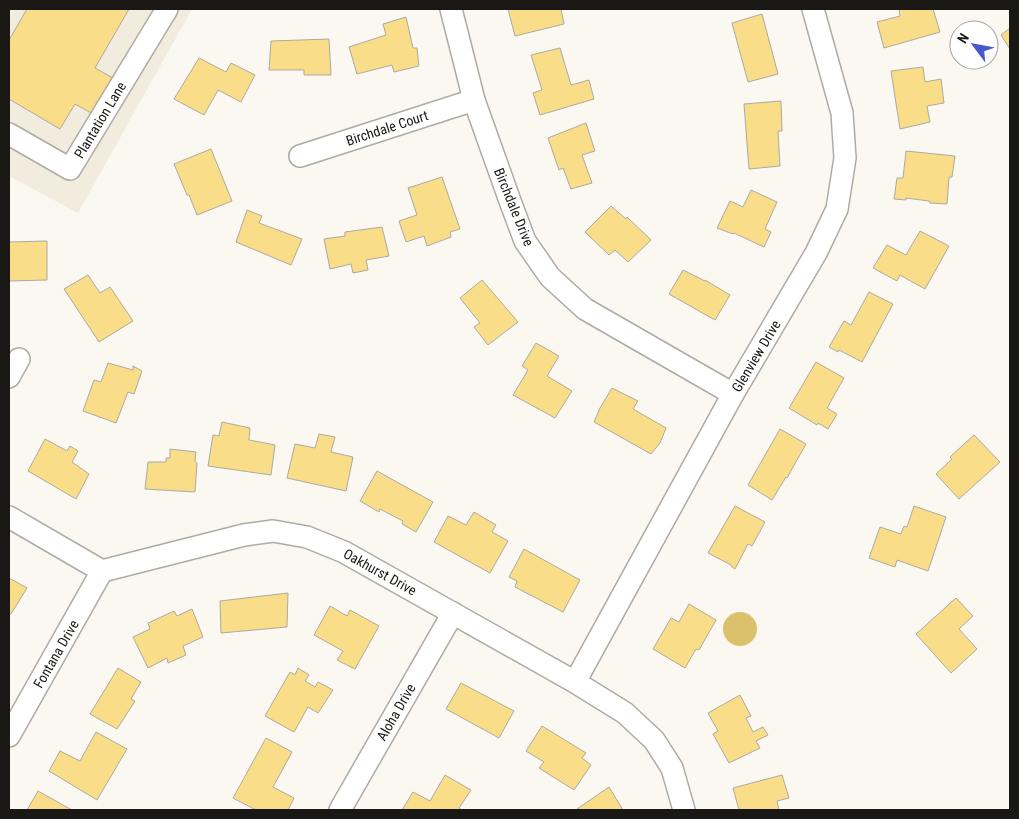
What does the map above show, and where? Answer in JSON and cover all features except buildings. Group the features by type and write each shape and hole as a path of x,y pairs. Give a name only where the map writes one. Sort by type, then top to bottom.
{"street":[{"name":"Plantation Lane","path":"9,134 70,169 167,9"},
{"name":"Birchdale Drive","path":"451,9 474,100 510,201 525,241 550,278 585,309 733,394"},
{"name":"Glenview Drive","path":"575,682 733,394 816,253 837,209 845,158 842,113 813,9"},
{"name":"Birchdale Court","path":"300,156 474,100"},
{"path":"9,517 102,571"},
{"name":"Oakhurst Drive","path":"102,571 244,535 273,531 307,537 344,552 575,682 626,713 654,740 672,768 684,810"},
{"name":"Fontana Drive","path":"9,736 102,571"},
{"name":"Aloha Drive","path":"340,810 453,613"}],"shaded area":[{"path":"9,9 192,9 78,213 9,176"},
{"path":"740,612 752,617 757,629 752,641 740,646 728,641 723,629 728,617"}]}
